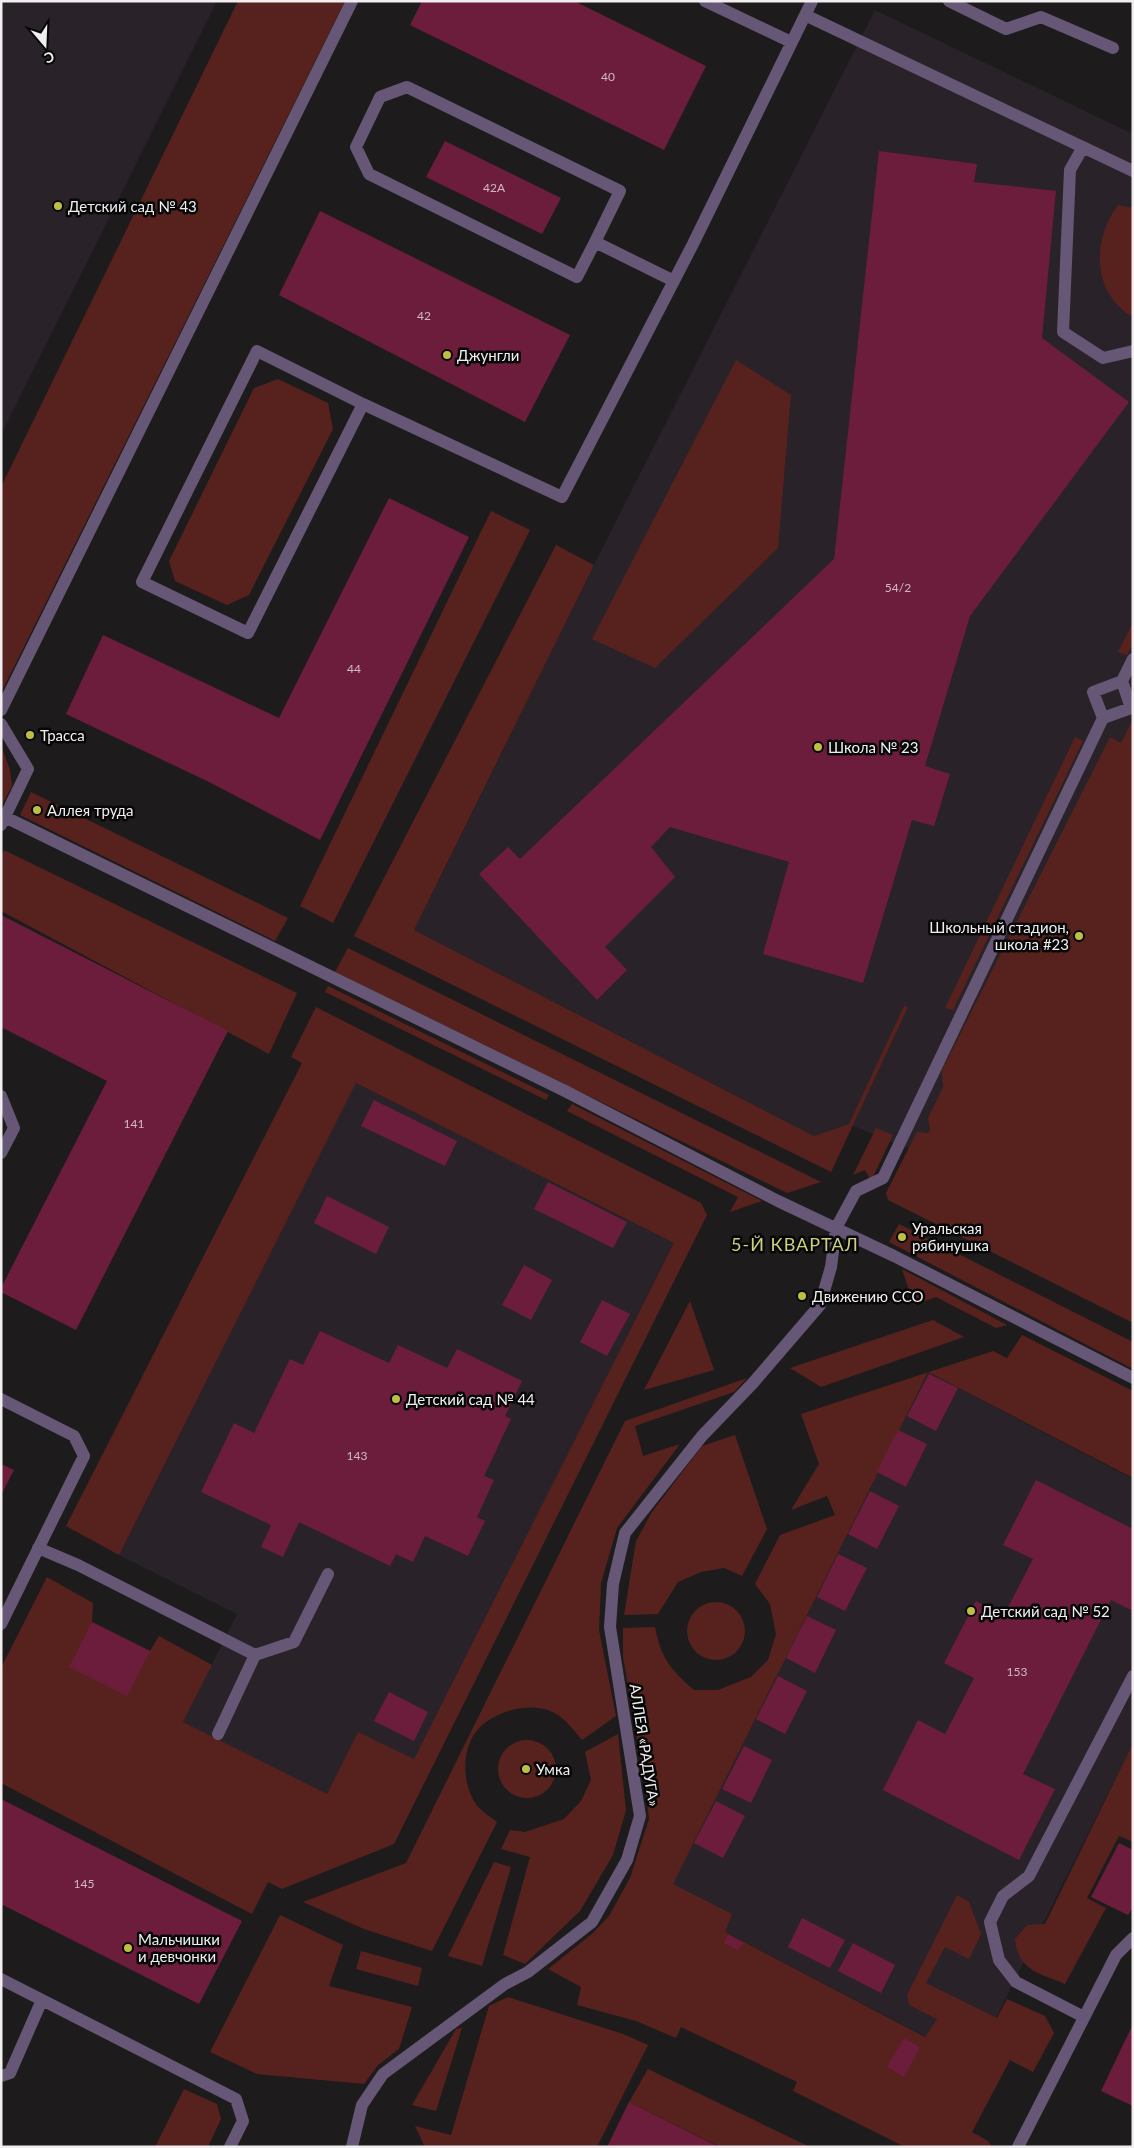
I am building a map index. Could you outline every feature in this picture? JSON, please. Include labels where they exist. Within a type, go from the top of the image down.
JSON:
[{"type":"street","points":[[1,710],[352,1]]},
{"type":"street","points":[[705,1],[791,42]]},
{"type":"street","points":[[363,404],[248,633],[142,582],[257,351],[363,404],[562,497],[674,281],[812,1]]},
{"type":"street","points":[[948,1],[1006,29],[1041,17],[1113,48]]},
{"type":"street","points":[[805,15],[1133,171]]},
{"type":"street","points":[[406,87],[620,192],[595,242],[577,277],[369,174],[356,147],[380,97],[406,87]]},
{"type":"street","points":[[1083,147],[1070,170],[1063,332],[1103,358],[1133,350]]},
{"type":"street","points":[[595,242],[674,281]]},
{"type":"street","points":[[1103,718],[1093,692],[1122,681],[1133,659]]},
{"type":"street","points":[[836,1228],[856,1191],[883,1178],[1103,718],[1131,708],[1122,681]]},
{"type":"street","points":[[1,724],[28,769],[3,821],[567,1092],[778,1201],[836,1228],[1133,1378]]},
{"type":"street","points":[[1,1096],[14,1128],[1,1152]]},
{"type":"street","name":"АЛЛЕЯ «РАДУГА»","points":[[352,2147],[362,2105],[383,2074],[505,1984],[528,1972],[592,1922],[626,1860],[640,1816],[610,1627],[613,1584],[626,1533],[702,1436],[754,1383],[820,1305],[831,1267],[836,1228]]},
{"type":"street","points":[[1,1399],[74,1436],[84,1456],[1,1624]]},
{"type":"street","points":[[38,1548],[78,1565],[255,1655],[294,1642],[328,1574]]},
{"type":"street","points":[[218,1734],[255,1655]]},
{"type":"street","points":[[1084,2017],[1016,1982],[999,1960],[990,1922],[1003,1896],[1029,1876],[1133,1676]]},
{"type":"street","points":[[1018,2147],[1116,1955],[1133,1938]]},
{"type":"street","points":[[1,1979],[236,2099],[243,2121],[230,2147]]},
{"type":"street","points":[[1,2076],[10,2072],[42,2000]]},
{"type":"shaded area","name":"Детский сад № 43","points":[[1,1],[217,1],[1,435]]},
{"type":"shaded area","points":[[238,1],[345,1],[1,693],[1,487]]},
{"type":"shaded area","name":"Школа № 23","points":[[875,10],[1133,134],[1133,1291],[917,1152],[849,1124],[814,1136],[414,930],[594,565]]},
{"type":"shaded area","points":[[1118,205],[1133,208],[1133,316],[1127,314],[1115,302],[1103,280],[1100,267],[1100,254],[1105,228]]},
{"type":"shaded area","points":[[736,360],[791,395],[778,548],[655,668],[592,639]]},
{"type":"shaded area","points":[[278,379],[328,403],[333,429],[249,595],[227,605],[175,581],[169,561],[254,388]]},
{"type":"shaded area","points":[[491,511],[530,530],[333,923],[300,906]]},
{"type":"shaded area","points":[[556,545],[594,565],[414,930],[814,1136],[849,1124],[904,1006],[908,1007],[831,1172],[354,936]]},
{"type":"shaded area","points":[[1133,622],[1133,643],[1127,655],[1118,652]]},
{"type":"shaded area","name":"Школьный стадион, школа #23","points":[[1133,719],[1133,1323],[888,1200],[886,1193],[917,1132],[928,1133],[930,1130],[928,1118],[943,1087],[942,1070],[1110,737],[1121,743]]},
{"type":"shaded area","points":[[1075,737],[1083,741],[953,1010],[945,1008]]},
{"type":"shaded area","points":[[1,745],[10,770],[12,786],[1,807]]},
{"type":"shaded area","name":"Аллея труда","points":[[31,792],[288,918],[275,941],[20,815]]},
{"type":"shaded area","points":[[4,850],[297,993],[269,1054],[1,911],[1,856]]},
{"type":"shaded area","points":[[348,948],[821,1182],[787,1193],[335,972]]},
{"type":"shaded area","points":[[328,986],[549,1095],[546,1100],[325,992]]},
{"type":"shaded area","points":[[316,1007],[701,1203],[707,1215],[394,1844],[282,1889],[268,1882],[252,1914],[1,1783],[1,1668],[47,1577],[93,1603],[92,1622],[150,1651],[159,1636],[212,1665],[183,1722],[327,1794],[358,1732],[414,1759],[674,1243],[356,1083],[119,1555],[66,1526],[302,1063],[291,1057]]},
{"type":"shaded area","name":"Детский сад № 44","points":[[356,1083],[674,1243],[414,1760],[358,1732],[327,1795],[183,1722],[237,1614],[119,1555]]},
{"type":"shaded area","points":[[572,1104],[762,1201],[730,1212],[738,1197],[567,1111]]},
{"type":"shaded area","points":[[876,1128],[893,1135],[871,1181],[865,1170],[853,1175]]},
{"type":"shaded area","points":[[899,1224],[1133,1342],[1133,1369],[889,1242]]},
{"type":"shaded area","points":[[902,1269],[1007,1325],[996,1328],[936,1297],[914,1305]]},
{"type":"shaded area","points":[[690,1301],[714,1370],[644,1390]]},
{"type":"shaded area","points":[[933,1320],[964,1337],[821,1387],[790,1368]]},
{"type":"shaded area","points":[[1022,1335],[1133,1391],[1133,1478],[928,1372],[993,1351],[1007,1358]]},
{"type":"shaded area","name":"Детский сад № 52","points":[[928,1372],[1133,1479],[1133,1743],[984,2042],[937,2019],[926,2037],[725,1932],[672,1884]]},
{"type":"shaded area","points":[[928,1372],[673,1884],[732,1914],[725,1932],[925,2037],[937,2019],[909,2005],[907,1995],[957,1895],[969,1902],[981,1934],[969,1959],[945,1947],[926,1983],[997,2018],[1007,1999],[1045,2016],[1054,2033],[1033,2072],[1010,2060],[972,2132],[988,2141],[992,2147],[905,2147],[793,2091],[797,2082],[681,2027],[676,2038],[636,2021],[577,2005],[581,1987],[548,1969],[593,1933],[609,1916],[630,1878],[649,1819],[645,1782],[623,1657],[623,1628],[655,1627],[660,1647],[668,1662],[694,1690],[718,1690],[751,1677],[768,1660],[776,1634],[770,1604],[755,1584],[780,1535],[835,1515],[827,1496],[791,1510],[819,1464],[801,1414]]},
{"type":"shaded area","points":[[747,1378],[734,1392],[635,1426],[643,1456],[680,1444],[617,1528],[601,1583],[599,1630],[616,1716],[582,1740],[558,1715],[549,1710],[529,1707],[497,1715],[480,1727],[473,1735],[466,1756],[465,1767],[469,1789],[479,1808],[497,1822],[432,1951],[364,1929],[303,1902],[406,1863],[625,1421]]},
{"type":"shaded area","points":[[735,1435],[767,1529],[742,1576],[724,1568],[701,1572],[678,1582],[658,1614],[624,1615],[636,1541],[652,1512],[702,1446]]},
{"type":"shaded area","points":[[716,1602],[727,1604],[740,1615],[745,1631],[743,1642],[732,1655],[716,1660],[705,1658],[692,1647],[687,1631],[689,1620],[700,1607]]},
{"type":"shaded area","points":[[618,1734],[626,1810],[613,1855],[580,1911],[525,1964],[503,1955],[530,1857],[501,1849],[510,1830],[525,1832],[564,1819],[581,1801],[591,1780],[585,1752]]},
{"type":"shaded area","points":[[527,1740],[538,1742],[551,1753],[556,1769],[554,1780],[543,1793],[527,1798],[516,1796],[503,1785],[498,1769],[500,1758],[511,1745]]},
{"type":"shaded area","points":[[1133,1743],[1133,1842],[1119,1836],[1087,1898],[1106,1908],[1065,1984],[1031,1969],[1025,1964],[1020,1958],[1015,1939],[1027,1925],[1045,1924]]},
{"type":"shaded area","points":[[494,1862],[511,1867],[482,1966],[448,1956]]},
{"type":"shaded area","points":[[280,1915],[343,1945],[329,1986],[412,2007],[399,2049],[378,2065],[364,2084],[257,2074],[210,2052]]},
{"type":"shaded area","points":[[361,1951],[422,1968],[418,1986],[356,1969]]},
{"type":"shaded area","points":[[508,1997],[623,2034],[648,2045],[597,2147],[425,2147],[415,2126],[451,2135],[489,2006]]},
{"type":"shaded area","points":[[462,2028],[436,2111],[412,2105],[456,2029]]},
{"type":"shaded area","points":[[648,2069],[810,2147],[720,2147],[629,2102]]},
{"type":"shaded area","points":[[184,2089],[217,2104],[221,2119],[208,2147],[155,2147]]},
{"type":"building","points":[[422,1],[574,1],[706,66],[664,150],[410,25]]},
{"type":"building","points":[[445,141],[561,198],[542,234],[426,177]]},
{"type":"building","points":[[879,151],[977,164],[974,182],[1056,191],[1042,338],[1129,402],[970,616],[925,766],[950,774],[934,826],[912,820],[863,983],[763,954],[789,862],[670,827],[651,847],[675,877],[605,947],[627,970],[597,1000],[479,874],[508,847],[520,859],[834,559]]},
{"type":"building","points":[[320,211],[570,335],[525,422],[279,295]]},
{"type":"building","points":[[389,498],[469,537],[320,840],[209,782],[66,714],[103,635],[279,718]]},
{"type":"building","points":[[1,915],[228,1031],[76,1330],[1,1292],[1,1288],[107,1081],[1,1027]]},
{"type":"building","points":[[374,1100],[457,1141],[445,1166],[361,1126]]},
{"type":"building","points":[[548,1182],[627,1222],[613,1248],[534,1209]]},
{"type":"building","points":[[327,1196],[389,1227],[376,1254],[314,1223]]},
{"type":"building","points":[[524,1265],[552,1280],[531,1320],[502,1305]]},
{"type":"building","points":[[602,1300],[630,1314],[607,1356],[580,1342]]},
{"type":"building","points":[[320,1331],[389,1363],[398,1345],[447,1368],[457,1349],[522,1381],[505,1416],[511,1419],[484,1476],[494,1480],[477,1517],[485,1521],[468,1556],[425,1536],[413,1562],[396,1554],[390,1566],[299,1522],[283,1557],[261,1547],[271,1525],[201,1492],[234,1423],[254,1433],[290,1359],[303,1365]]},
{"type":"building","points":[[929,1374],[958,1388],[936,1431],[907,1416]]},
{"type":"building","points":[[898,1430],[927,1444],[906,1487],[877,1472]]},
{"type":"building","points":[[1,1464],[14,1470],[1,1495]]},
{"type":"building","points":[[1036,1480],[1133,1529],[1133,1611],[1111,1600],[1023,1774],[1055,1789],[1019,1860],[883,1790],[918,1720],[945,1734],[974,1678],[944,1663],[976,1601],[1004,1615],[1033,1559],[1003,1545]]},
{"type":"building","points":[[870,1491],[899,1506],[877,1549],[848,1534]]},
{"type":"building","points":[[838,1554],[867,1568],[845,1611],[817,1597]]},
{"type":"building","points":[[807,1616],[836,1630],[815,1673],[786,1658]]},
{"type":"building","points":[[92,1622],[150,1651],[127,1696],[69,1667]]},
{"type":"building","points":[[778,1676],[807,1691],[785,1734],[756,1719]]},
{"type":"building","points":[[389,1692],[428,1712],[414,1741],[374,1721]]},
{"type":"building","points":[[744,1746],[772,1760],[751,1803],[722,1789]]},
{"type":"building","points":[[1,1799],[242,1921],[199,2004],[1,1904]]},
{"type":"building","points":[[716,1801],[745,1816],[723,1858],[694,1843]]},
{"type":"building","points":[[1119,1843],[1133,1850],[1133,1907],[1128,1915],[1091,1897]]},
{"type":"building","points":[[802,1918],[845,1940],[830,1968],[788,1947]]},
{"type":"building","points":[[728,1935],[743,1942],[738,1950],[724,1943]]},
{"type":"building","points":[[853,1943],[895,1965],[881,1993],[838,1971]]},
{"type":"building","points":[[1133,2024],[1133,2106],[1101,2091]]},
{"type":"building","points":[[904,2038],[920,2047],[904,2077],[887,2067]]},
{"type":"building","points":[[629,2102],[719,2147],[607,2147]]},
{"type":"place","name":"Детский сад № 43","points":[[58,206]]},
{"type":"place","name":"Джунгли","points":[[447,355]]},
{"type":"place","name":"Трасса","points":[[30,735]]},
{"type":"place","name":"Школа № 23","points":[[818,747]]},
{"type":"place","name":"Аллея труда","points":[[37,810]]},
{"type":"place","name":"Школьный стадион, школа #23","points":[[1079,936]]},
{"type":"place","name":"Уральская рябинушка","points":[[902,1237]]},
{"type":"place","name":"Движению ССО","points":[[802,1296]]},
{"type":"place","name":"Детский сад № 44","points":[[396,1399]]},
{"type":"place","name":"Детский сад № 52","points":[[971,1611]]},
{"type":"place","name":"Умка","points":[[526,1769]]},
{"type":"place","name":"Мальчишки и девчонки","points":[[128,1948]]},
{"type":"district","name":"5-Й КВАРТАЛ","points":[[795,1244]]}]
